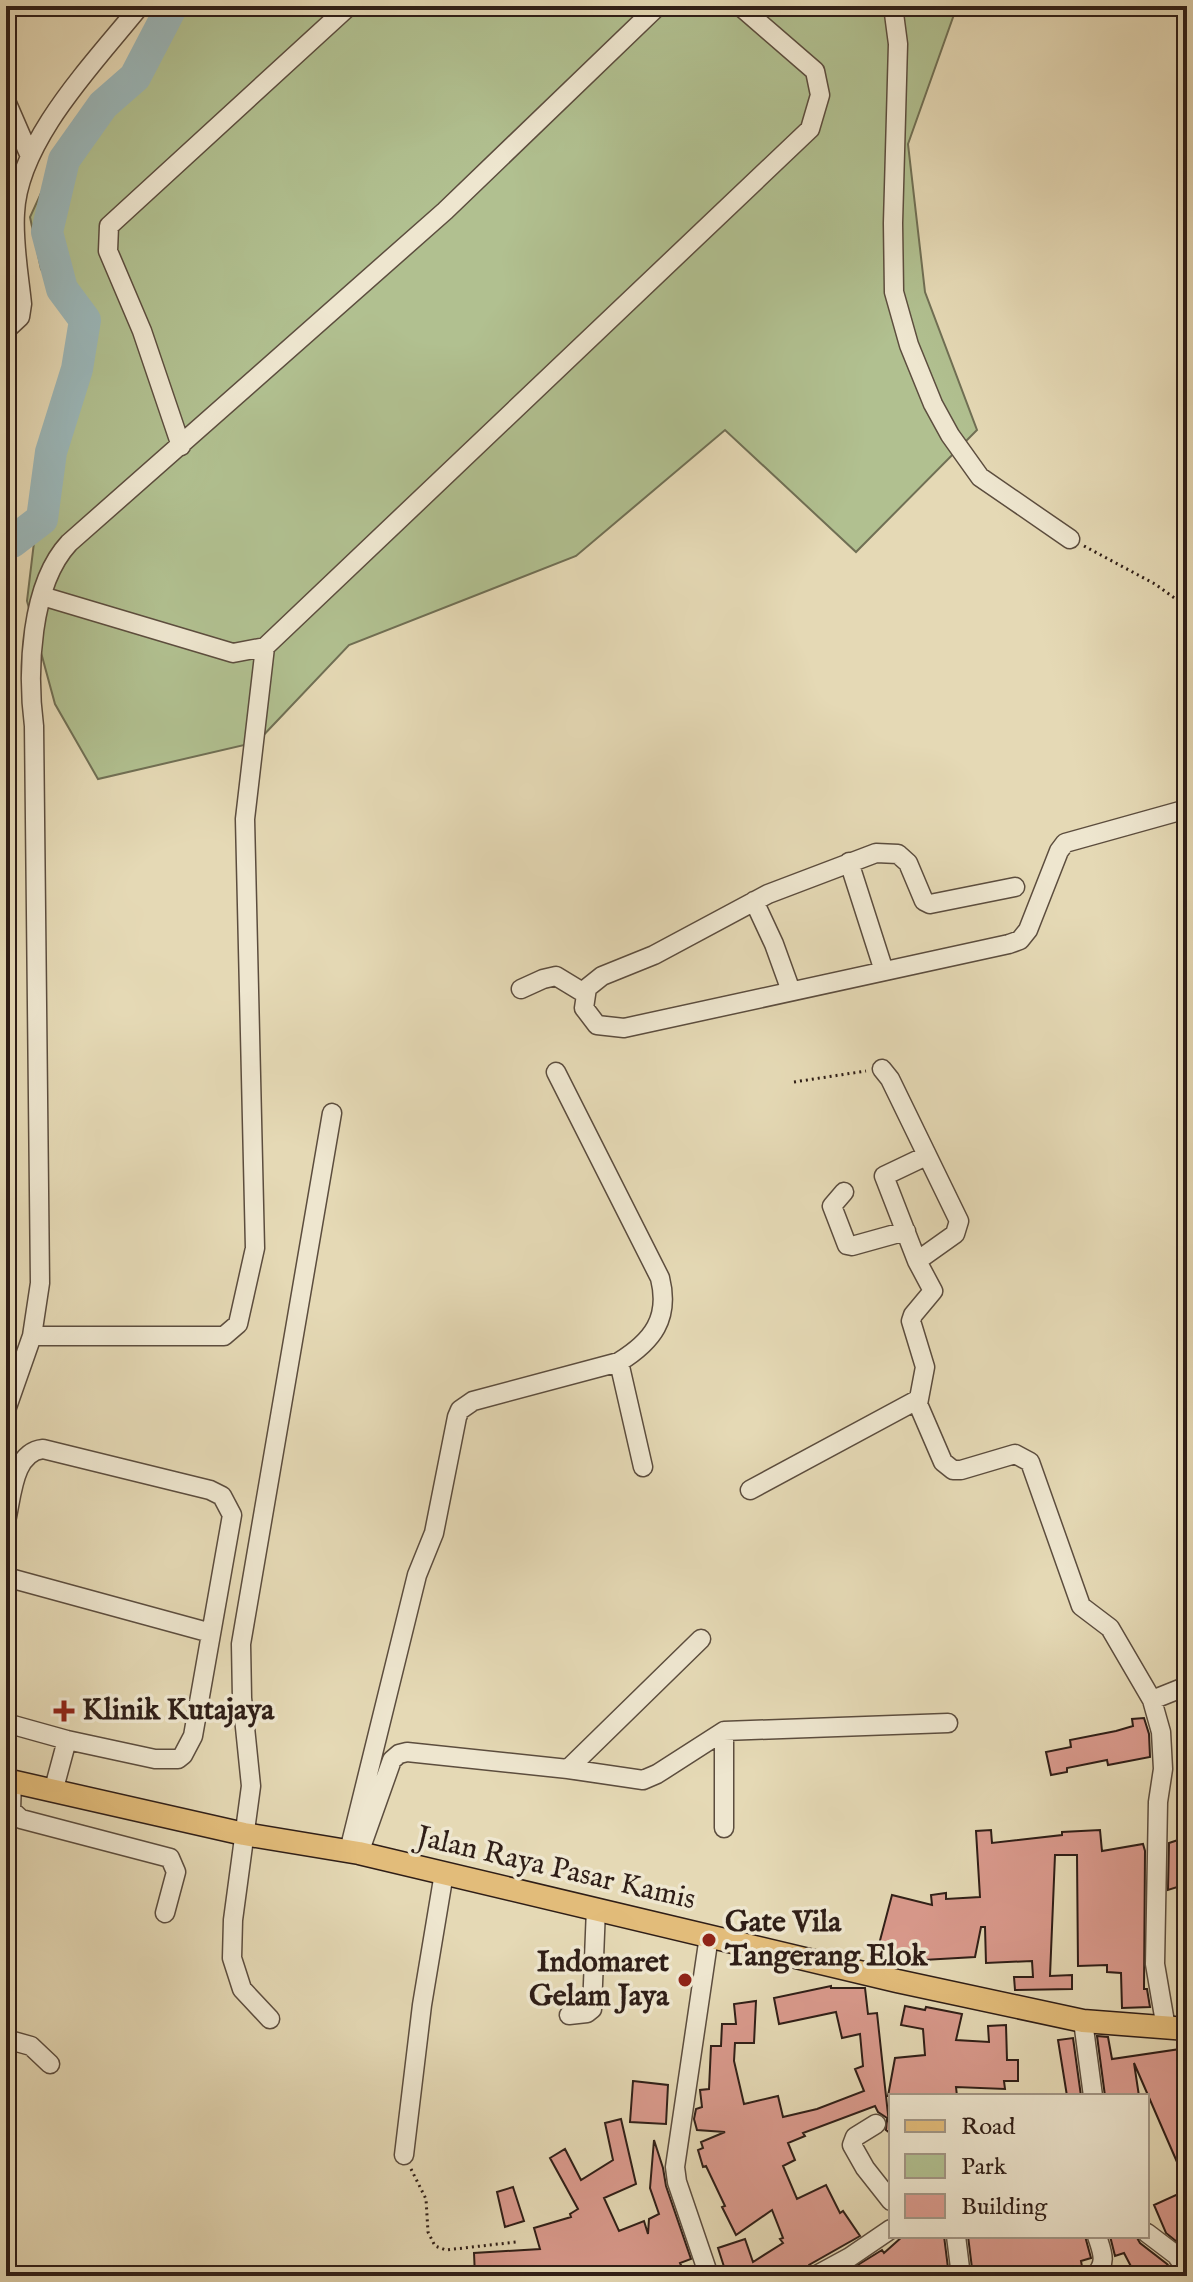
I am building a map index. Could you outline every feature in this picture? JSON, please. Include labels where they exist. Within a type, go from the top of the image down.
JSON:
[{"type":"main road","name":"Jalan Raya Pasar Kamis","points":[[9,1780],[244,1834],[354,1852],[897,1981],[1083,2021],[1176,2028]]},
{"type":"street","points":[[6,330],[20,317],[22,304],[15,211],[29,154],[59,107],[140,6]]},
{"type":"street","points":[[181,446],[142,331],[108,251],[109,226],[349,6]]},
{"type":"street","points":[[6,1410],[32,1336],[40,1283],[34,726],[30,660],[42,596],[55,558],[445,211],[658,6]]},
{"type":"street","points":[[42,596],[233,653],[265,647],[810,129],[820,95],[815,71],[740,6]]},
{"type":"street","points":[[893,6],[898,44],[894,292],[909,345],[944,425],[980,477],[1070,539]]},
{"type":"street","points":[[6,101],[29,154]]},
{"type":"street","points":[[32,1336],[224,1336],[238,1324],[255,1248],[245,819],[265,647]]},
{"type":"street","points":[[1015,887],[930,904],[924,901],[908,863],[898,854],[876,853],[754,901],[654,955],[602,976],[590,984],[584,993],[584,1008],[590,1020],[605,1028],[624,1028],[1017,941],[1028,930],[1065,843],[1187,809]]},
{"type":"street","points":[[849,862],[884,971]]},
{"type":"street","points":[[754,901],[791,991]]},
{"type":"street","points":[[521,989],[556,976],[584,993]]},
{"type":"street","points":[[882,1069],[890,1079],[954,1208],[959,1226],[952,1237],[917,1261]]},
{"type":"street","points":[[354,1852],[417,1575],[434,1533],[460,1410],[473,1401],[619,1362],[638,1348],[654,1330],[663,1313],[665,1298],[660,1278],[556,1072]]},
{"type":"street","points":[[270,2019],[242,1989],[232,1958],[233,1920],[251,1786],[242,1698],[241,1644],[332,1113]]},
{"type":"street","points":[[926,1156],[884,1176],[917,1261],[933,1291],[911,1321],[925,1367],[917,1400],[938,1454],[953,1470],[1015,1454],[1030,1462],[1081,1606],[1110,1628],[1152,1700],[1163,1748],[1158,1802],[1155,1964],[1176,2028]]},
{"type":"street","points":[[844,1192],[832,1206],[847,1245],[906,1231]]},
{"type":"street","points":[[619,1362],[643,1467]]},
{"type":"street","points":[[750,1490],[917,1400]]},
{"type":"street","points":[[6,1521],[19,1468],[26,1455],[37,1449],[210,1490],[222,1496],[232,1515],[193,1736],[183,1755],[178,1759],[155,1759],[6,1723]]},
{"type":"street","points":[[6,1577],[211,1633]]},
{"type":"street","points":[[568,1769],[701,1639]]},
{"type":"street","points":[[1152,1700],[1187,1686]]},
{"type":"street","points":[[354,1852],[392,1760],[407,1752],[643,1780],[724,1731],[948,1723]]},
{"type":"street","points":[[724,1731],[724,1828]]},
{"type":"street","points":[[53,1792],[67,1740]]},
{"type":"street","points":[[9,1780],[9,1804],[13,1813],[21,1819],[170,1858],[176,1872],[165,1913]]},
{"type":"street","points":[[404,2155],[422,2005],[444,1873]]},
{"type":"street","points":[[569,2015],[587,2013],[592,2009],[596,1908]]},
{"type":"street","points":[[709,1936],[675,2167],[709,2276]]},
{"type":"street","points":[[1083,2021],[1093,2094]]},
{"type":"street","points":[[6,2039],[31,2046],[50,2064]]},
{"type":"street","points":[[876,2124],[855,2137],[852,2145],[889,2198]]},
{"type":"street","points":[[815,2276],[889,2230]]},
{"type":"street","points":[[1149,2235],[1176,2255],[1187,2270]]},
{"type":"street","points":[[956,2238],[961,2276]]},
{"type":"street","points":[[1094,2276],[1103,2259],[1098,2238]]},
{"type":"path","points":[[1070,539],[1155,584],[1187,607]]},
{"type":"path","points":[[794,1082],[882,1069]]},
{"type":"path","points":[[404,2155],[426,2199],[428,2232],[435,2246],[446,2250],[516,2242]]},
{"type":"green space","points":[[169,6],[957,6],[908,144],[925,292],[977,430],[856,552],[725,430],[576,556],[349,645],[257,742],[98,779],[55,704],[27,601],[43,467],[73,317],[41,269],[30,217],[75,119],[158,41]]},
{"type":"building","points":[[1144,1718],[1149,1734],[1150,1757],[1108,1765],[1107,1760],[1067,1768],[1067,1772],[1051,1775],[1046,1752],[1071,1747],[1070,1740],[1133,1726],[1132,1719]]},
{"type":"building","points":[[991,1830],[992,1843],[1062,1835],[1062,1832],[1100,1830],[1102,1851],[1143,1844],[1144,1989],[1147,1989],[1150,2007],[1122,2008],[1121,1973],[1107,1972],[1107,1965],[1078,1966],[1077,1855],[1055,1855],[1050,1976],[1072,1975],[1072,1989],[1015,1990],[1014,1977],[1033,1977],[1032,1961],[986,1963],[985,1927],[981,1927],[975,1957],[923,1960],[878,1948],[892,1895],[932,1905],[931,1895],[946,1893],[946,1899],[980,1897],[976,1831]]},
{"type":"building","points":[[1187,1837],[1187,1884],[1168,1890],[1169,1843]]},
{"type":"building","points":[[831,1986],[865,1988],[868,2014],[877,2013],[889,2132],[886,2130],[887,2118],[875,2106],[803,2133],[805,2136],[788,2143],[795,2160],[783,2166],[797,2199],[826,2185],[840,2213],[843,2211],[860,2236],[809,2265],[803,2276],[727,2276],[718,2248],[745,2239],[753,2262],[783,2243],[772,2210],[736,2235],[698,2150],[703,2148],[701,2142],[725,2132],[697,2130],[694,2119],[696,2109],[702,2107],[700,2090],[709,2089],[711,2046],[721,2046],[722,2024],[736,2024],[734,2004],[756,2001],[754,2043],[735,2043],[734,2061],[744,2104],[778,2096],[783,2117],[817,2109],[864,2091],[855,2069],[863,2066],[860,2034],[842,2038],[836,2012],[779,2024],[774,1998]]},
{"type":"building","points":[[905,2006],[962,2014],[956,2040],[989,2042],[988,2026],[1006,2025],[1007,2060],[1018,2060],[1018,2081],[1004,2081],[1005,2089],[956,2087],[957,2094],[888,2096],[895,2058],[925,2055],[923,2029],[901,2025]]},
{"type":"building","points":[[1097,2036],[1108,2037],[1112,2059],[1187,2048],[1187,2185],[1134,2063],[1139,2094],[1105,2094]]},
{"type":"building","points":[[1073,2038],[1081,2094],[1067,2094],[1058,2040]]},
{"type":"building","points":[[633,2081],[668,2085],[666,2124],[630,2122]]},
{"type":"building","points":[[621,2119],[636,2184],[604,2198],[619,2231],[644,2221],[648,2234],[649,2219],[659,2214],[650,2188],[654,2140],[691,2259],[680,2263],[686,2276],[521,2276],[518,2266],[492,2267],[492,2276],[475,2276],[474,2253],[540,2249],[534,2228],[571,2217],[570,2214],[578,2209],[550,2158],[565,2149],[581,2180],[613,2160],[605,2123]]},
{"type":"building","points":[[513,2187],[524,2221],[505,2227],[497,2192]]},
{"type":"building","points":[[1187,2190],[1187,2250],[1166,2233],[1154,2205]]},
{"type":"building","points":[[901,2238],[944,2238],[949,2276],[840,2276],[882,2250],[884,2253]]},
{"type":"building","points":[[968,2238],[1086,2238],[1091,2258],[1081,2261],[1083,2272],[1072,2276],[973,2276]]},
{"type":"building","points":[[1110,2238],[1137,2238],[1177,2276],[1136,2276],[1124,2253],[1115,2256]]},
{"type":"waterway","points":[[6,543],[12,542],[42,519],[51,452],[77,369],[85,320],[62,289],[47,232],[64,160],[103,105],[135,77],[172,6]]},
{"type":"place","name":"Klinik Kutajaya","points":[[64,1711]]},
{"type":"place","name":"Gate Vila Tangerang Elok","points":[[709,1940]]},
{"type":"place","name":"Indomaret Gelam Jaya","points":[[685,1980]]}]
